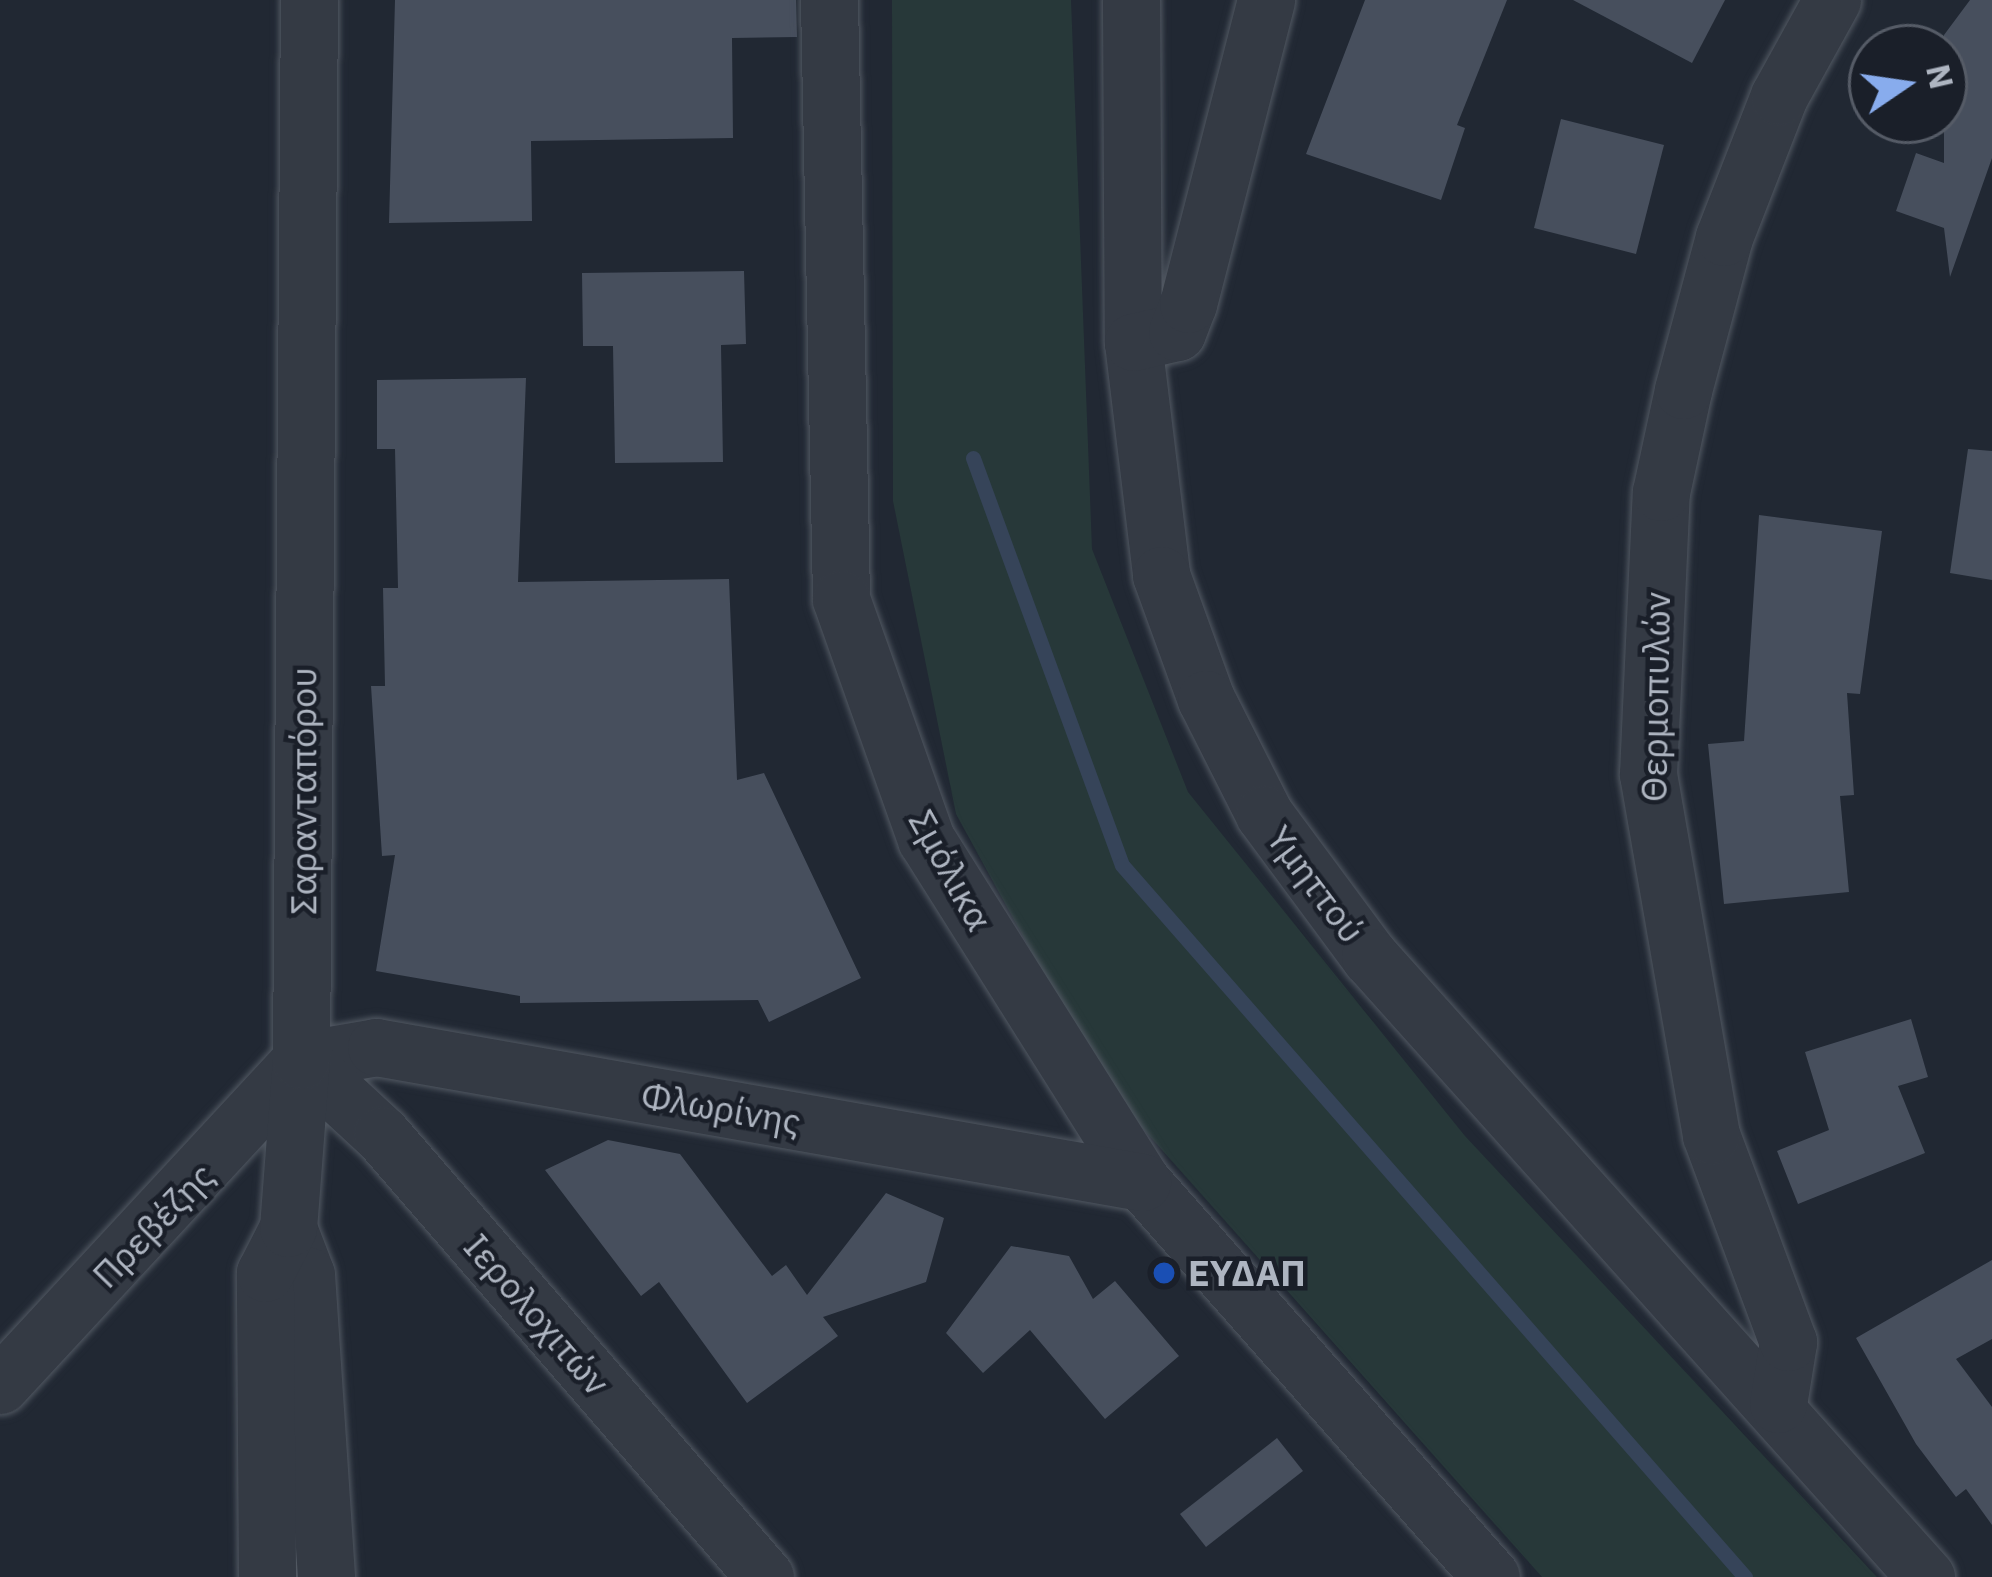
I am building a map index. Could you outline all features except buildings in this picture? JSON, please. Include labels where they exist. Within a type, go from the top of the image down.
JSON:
[{"type":"street","name":"Σαρανταπόρου","points":[[267,1577],[265,1273],[288,1228],[301,1060],[309,0]]},
{"type":"street","name":"Σμόλικα","points":[[829,0],[841,599],[926,839],[1142,1182],[1491,1577]]},
{"type":"street","name":"Υμηττού","points":[[1131,0],[1133,342],[1161,575],[1206,699],[1264,814],[1370,957],[1778,1404],[1926,1577]]},
{"type":"street","points":[[1133,342],[1177,332],[1188,304],[1266,0]]},
{"type":"street","name":"Θερμοπυλών","points":[[1778,1404],[1788,1342],[1711,1135],[1648,774],[1661,492],[1683,390],[1724,237],[1779,96],[1832,0]]},
{"type":"street","name":"Φλωρίνης","points":[[301,1060],[376,1047],[1142,1182]]},
{"type":"street","name":"Πρεβέζης","points":[[0,1385],[301,1060]]},
{"type":"street","name":"Ιερολοχιτών","points":[[301,1060],[382,1135],[765,1577]]},
{"type":"street","points":[[288,1228],[306,1275],[326,1577]]},
{"type":"shaded area","points":[[892,0],[1071,0],[1092,549],[1188,792],[1465,1136],[1877,1577],[1542,1577],[1105,1086],[956,814],[893,501]]},
{"type":"waterway","points":[[973,458],[1122,865],[1745,1577]]},
{"type":"place","name":"ΕΥΔΑΠ","points":[[1164,1273]]}]
